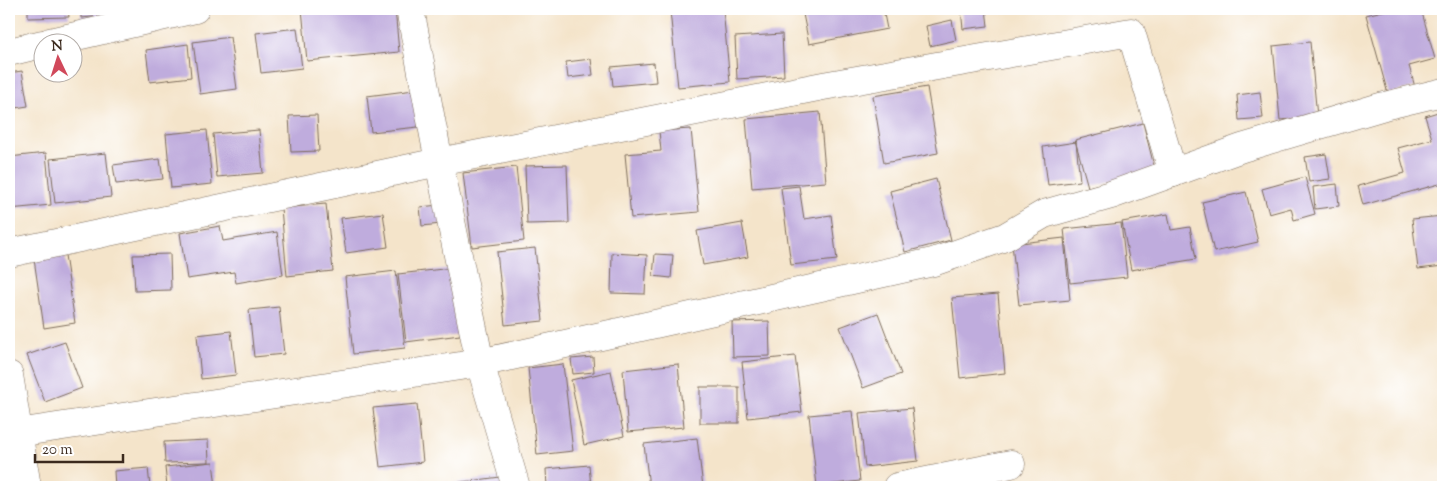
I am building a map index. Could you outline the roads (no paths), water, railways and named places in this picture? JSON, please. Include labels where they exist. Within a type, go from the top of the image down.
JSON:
[{"type":"street","points":[[82,35],[196,9]]},
{"type":"street","points":[[410,9],[480,362],[516,487]]},
{"type":"street","points":[[9,253],[439,162],[823,86],[1131,32],[1173,173]]},
{"type":"street","points":[[9,52],[32,46]]},
{"type":"street","points":[[17,433],[480,362],[933,262],[1005,237],[1044,214],[1111,195],[1251,145],[1384,106],[1443,92]]},
{"type":"street","points":[[9,375],[27,487]]},
{"type":"street","points":[[897,487],[1011,464]]}]
